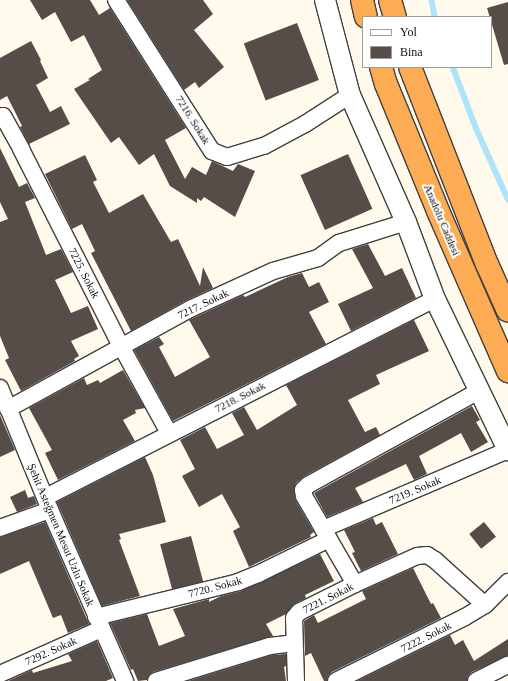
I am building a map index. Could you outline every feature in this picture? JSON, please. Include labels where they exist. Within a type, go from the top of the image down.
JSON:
[{"type":"highway","points":[[362,0],[366,16]]},
{"type":"highway","points":[[390,0],[395,16]]},
{"type":"highway","name":"Anadolu Caddesi","points":[[381,68],[386,84],[438,211],[508,371]]},
{"type":"highway","points":[[410,68],[487,264],[508,311]]},
{"type":"street","name":"7216. Sokak","points":[[116,0],[212,151],[227,156],[264,146],[305,124],[350,95]]},
{"type":"street","points":[[325,0],[350,95],[406,222],[435,299],[508,450]]},
{"type":"street","name":"7225. Sokak","points":[[0,117],[3,116],[21,149],[121,346],[169,433]]},
{"type":"street","name":"7217. Sokak","points":[[8,409],[190,309],[272,271],[318,258],[339,243],[406,222]]},
{"type":"street","name":"7218. Sokak","points":[[0,528],[48,503],[169,433],[435,299]]},
{"type":"street","name":"Şehit Asteğmen Mesut Uzlu Sokak","points":[[0,388],[99,623],[126,681]]},
{"type":"street","points":[[355,584],[304,496],[304,490],[308,485],[479,392]]},
{"type":"street","name":"7219. Sokak","points":[[326,534],[508,450]]},
{"type":"street","name":"7720. Sokak","points":[[99,623],[238,582],[258,574],[326,534]]},
{"type":"street","name":"7221. Sokak","points":[[296,681],[294,618],[299,612],[355,584],[417,556],[427,555],[435,560],[485,605]]},
{"type":"street","name":"7222. Sokak","points":[[336,681],[465,617],[485,605],[508,582]]},
{"type":"street","name":"7292. Sokak","points":[[0,674],[99,623]]},
{"type":"street","points":[[156,681],[270,646],[294,643]]},
{"type":"street","points":[[476,681],[508,665]]},
{"type":"building","points":[[30,0],[90,0],[99,15],[110,8],[186,128],[165,140],[185,179],[192,167],[206,175],[212,161],[233,171],[238,164],[255,171],[235,217],[204,197],[201,201],[197,198],[197,203],[170,186],[154,154],[139,165],[119,137],[111,143],[74,89],[90,80],[88,79],[102,70],[84,35],[71,42],[55,12],[42,20]]},
{"type":"building","points":[[127,0],[203,0],[213,14],[194,30],[224,67],[199,88],[195,82],[184,90]]},
{"type":"building","points":[[508,2],[508,64],[504,65],[492,25],[492,16],[489,16],[487,8]]},
{"type":"building","points":[[297,23],[319,80],[266,100],[244,43]]},
{"type":"building","points":[[31,41],[48,78],[36,85],[50,112],[61,106],[70,124],[29,144],[7,96],[0,100],[0,58]]},
{"type":"building","points":[[0,148],[19,187],[27,183],[35,198],[25,202],[46,255],[61,249],[73,272],[55,280],[71,313],[88,306],[98,329],[71,341],[79,356],[74,359],[75,361],[21,391],[5,360],[9,358],[0,336],[0,222],[8,219],[0,202]]},
{"type":"building","points":[[348,154],[372,209],[325,230],[300,175]]},
{"type":"building","points":[[85,155],[97,180],[93,182],[109,213],[143,194],[171,242],[178,239],[200,286],[203,267],[213,288],[185,301],[131,331],[91,253],[95,251],[82,224],[72,229],[45,174]]},
{"type":"building","points":[[368,244],[385,276],[402,268],[416,298],[351,331],[338,304],[373,288],[352,249]]},
{"type":"building","points":[[302,273],[309,287],[319,282],[329,302],[309,312],[326,344],[173,421],[134,350],[159,337],[164,344],[159,347],[175,377],[210,357],[189,320],[243,295],[245,297],[288,277]]},
{"type":"building","points":[[414,320],[429,351],[376,375],[380,384],[348,400],[365,432],[376,427],[380,435],[303,477],[296,483],[294,491],[296,501],[314,532],[310,535],[311,537],[249,567],[233,531],[240,527],[222,494],[199,507],[182,476],[195,469],[180,440],[205,427],[217,449],[244,435],[232,413],[244,407],[257,430],[297,405],[286,385]]},
{"type":"building","points":[[123,370],[145,408],[135,410],[136,413],[123,420],[135,441],[58,480],[45,453],[52,450],[29,408],[84,378],[87,385],[98,380],[100,383]]},
{"type":"building","points":[[472,406],[480,420],[476,422],[488,442],[471,452],[461,433],[419,456],[427,474],[414,480],[406,464],[355,488],[363,502],[327,517],[314,493]]},
{"type":"building","points":[[0,415],[15,450],[0,457]]},
{"type":"building","points":[[145,457],[153,475],[166,522],[119,534],[121,539],[119,540],[140,596],[102,606],[57,502]]},
{"type":"building","points":[[25,490],[28,498],[34,496],[37,504],[17,512],[10,497]]},
{"type":"building","points":[[373,518],[376,525],[382,522],[398,554],[361,571],[352,553],[355,552],[344,530]]},
{"type":"building","points":[[45,522],[89,624],[68,633],[61,615],[53,618],[29,561],[0,574],[0,537]]},
{"type":"building","points":[[484,522],[496,537],[481,549],[469,534]]},
{"type":"building","points":[[191,536],[203,581],[172,590],[160,544]]},
{"type":"building","points":[[320,554],[334,581],[305,595],[306,598],[294,604],[286,614],[266,624],[273,636],[153,672],[149,675],[147,680],[138,681],[133,669],[131,670],[110,623],[147,614],[159,646],[185,636],[173,609],[209,599],[209,602],[221,596],[241,591]]},
{"type":"building","points":[[413,568],[431,604],[433,603],[441,618],[332,672],[328,676],[327,681],[324,681],[311,653],[305,656],[304,621],[314,615],[318,623],[366,599],[362,591]]},
{"type":"building","points":[[450,635],[455,645],[463,640],[474,661],[508,639],[508,656],[472,672],[468,676],[467,681],[357,681]]},
{"type":"building","points":[[97,641],[113,678],[106,681],[8,681],[32,670],[33,673],[72,661],[68,654]]},
{"type":"building","points":[[286,654],[286,666],[284,667],[286,681],[188,681],[272,655]]},
{"type":"waterway","points":[[432,0],[435,16]]},
{"type":"waterway","points":[[453,68],[477,130],[508,199]]}]
